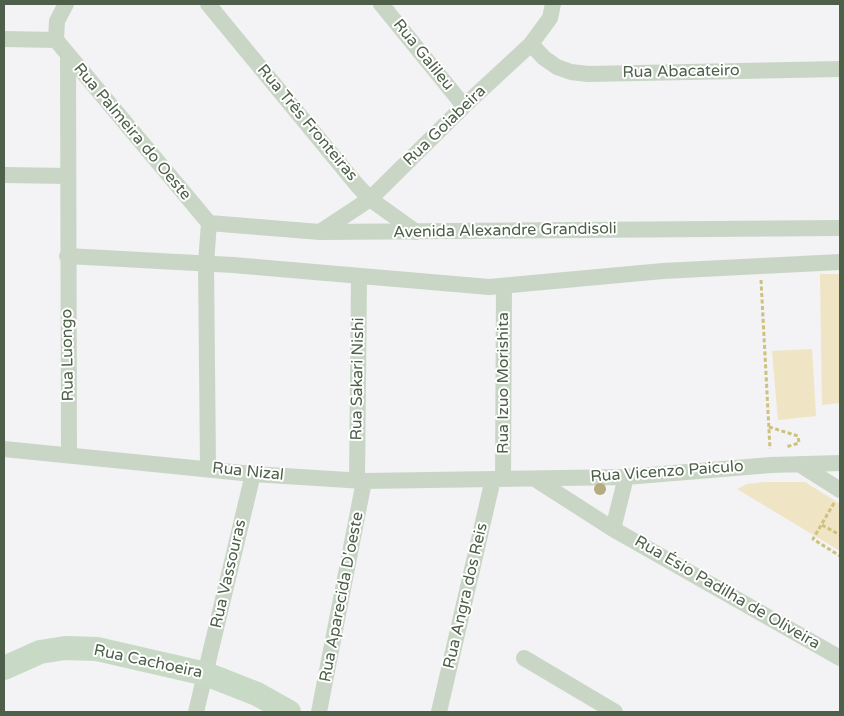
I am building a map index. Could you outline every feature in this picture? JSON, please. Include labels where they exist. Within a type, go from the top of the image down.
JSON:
[{"type":"main road","name":"Rua Cachoeira","points":[[4,668],[40,652],[65,648],[97,649],[206,674],[257,694],[289,712]]},
{"type":"street","points":[[4,39],[56,40],[57,21],[66,4]]},
{"type":"street","name":"Rua Três Fronteiras","points":[[208,4],[370,199],[416,232]]},
{"type":"street","name":"Rua Galileu","points":[[381,4],[464,106]]},
{"type":"street","name":"Rua Goiabeira","points":[[320,232],[370,199],[464,106],[532,44],[550,18],[553,4]]},
{"type":"street","name":"Rua Palmeira do Oeste","points":[[56,40],[209,223]]},
{"type":"street","name":"Rua Abacateiro","points":[[532,44],[544,58],[557,67],[571,72],[588,74],[840,69]]},
{"type":"street","name":"Rua Luongo","points":[[68,55],[67,256],[69,454]]},
{"type":"street","points":[[4,175],[67,176]]},
{"type":"street","points":[[208,468],[206,263],[209,223]]},
{"type":"street","name":"Avenida Alexandre Grandisoli","points":[[209,223],[320,232],[840,228]]},
{"type":"street","points":[[67,256],[206,263],[359,277],[504,286],[663,271],[840,262]]},
{"type":"street","name":"Rua Sakari Nishi","points":[[359,277],[360,481]]},
{"type":"street","name":"Rua Izuo Morishita","points":[[498,479],[504,286]]},
{"type":"street","name":"Rua Nizal","points":[[4,449],[69,454],[253,474],[360,481],[498,479]]},
{"type":"street","name":"Rua Vicenzo Paiculo","points":[[498,479],[626,477],[771,457],[799,464],[840,463]]},
{"type":"street","points":[[799,464],[838,495]]},
{"type":"street","name":"Rua Vassouras","points":[[196,712],[253,474]]},
{"type":"street","points":[[613,528],[626,477]]},
{"type":"street","name":"Rua Angra dos Reis","points":[[440,712],[498,479]]},
{"type":"street","name":"Rua Ésio Padilha de Oliveira","points":[[535,479],[613,528],[840,658]]},
{"type":"street","name":"Rua Aparecida D'oeste","points":[[319,712],[360,481]]},
{"type":"street","points":[[524,658],[615,712]]},
{"type":"path","points":[[760,265],[769,427],[771,457],[794,446],[800,440],[798,436],[791,432],[769,427]]},
{"type":"path","points":[[838,495],[813,539],[840,556]]},
{"type":"path","points":[[822,525],[840,535]]},
{"type":"shaded area","points":[[820,274],[840,274],[840,403],[822,405]]},
{"type":"shaded area","points":[[812,349],[816,416],[778,420],[772,351]]},
{"type":"shaded area","points":[[805,482],[840,504],[840,551],[737,489],[747,484]]}]
